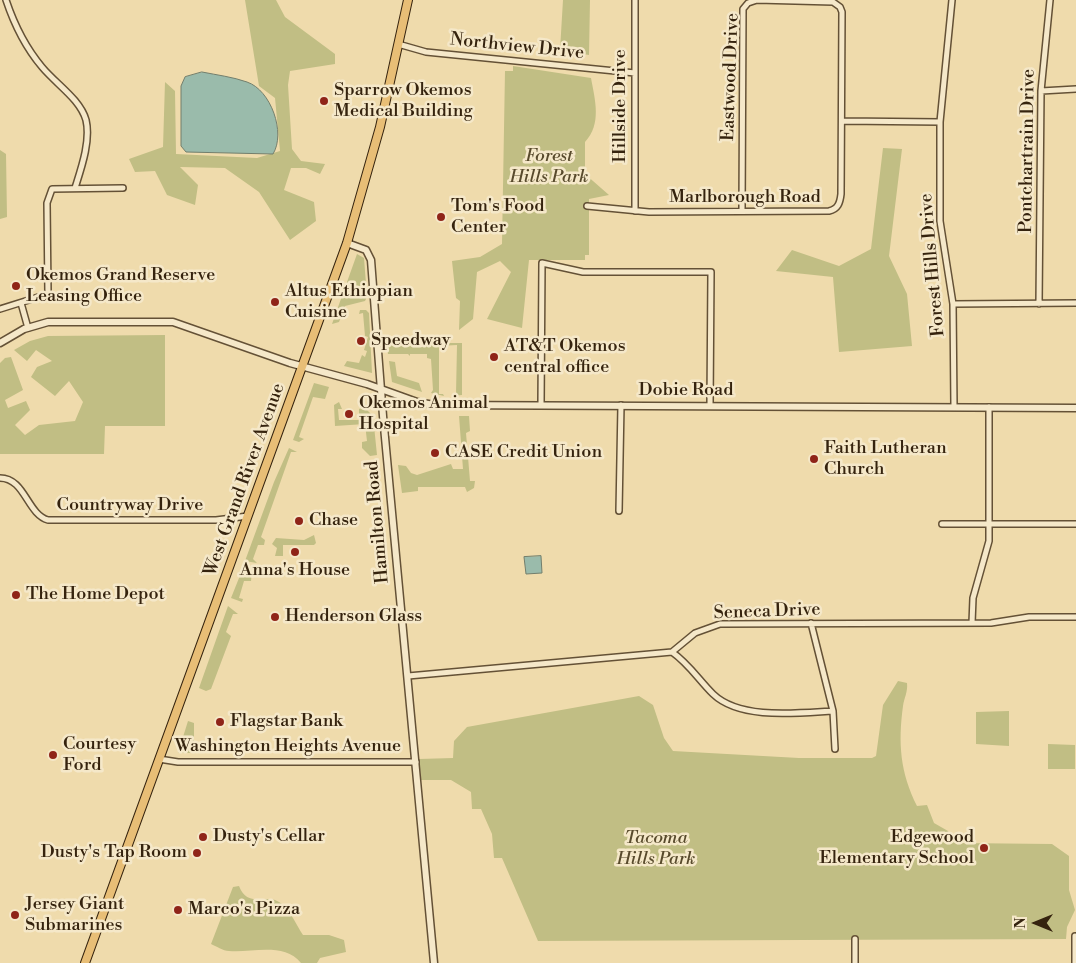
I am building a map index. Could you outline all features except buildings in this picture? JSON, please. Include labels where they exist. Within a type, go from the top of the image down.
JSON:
[{"type":"main road","name":"West Grand River Avenue","points":[[85,963],[347,243],[380,127],[408,0]]},
{"type":"street","points":[[6,0],[23,39],[41,66],[75,101],[86,121],[86,145],[75,188]]},
{"type":"street","name":"Hillside Drive","points":[[635,0],[635,211]]},
{"type":"street","name":"Eastwood Drive","points":[[742,211],[742,21],[743,9],[748,3],[757,0],[826,0],[840,7],[842,12],[842,121]]},
{"type":"street","name":"Forest Hills Drive","points":[[952,0],[940,122],[940,221],[953,304],[954,407]]},
{"type":"street","name":"Pontchartrain Drive","points":[[1039,304],[1041,92],[1050,0]]},
{"type":"street","name":"Northview Drive","points":[[398,44],[418,51],[634,73]]},
{"type":"street","points":[[1041,92],[1076,89]]},
{"type":"street","points":[[842,121],[940,122]]},
{"type":"street","name":"Marlborough Road","points":[[587,206],[635,211],[829,211],[838,206],[842,189],[842,121]]},
{"type":"street","points":[[0,309],[48,294],[47,203],[52,189],[123,188]]},
{"type":"street","name":"Hamilton Road","points":[[347,243],[364,249],[371,257],[381,390],[434,963]]},
{"type":"street","points":[[541,405],[542,263],[583,272],[711,272],[710,406]]},
{"type":"street","points":[[20,303],[28,328]]},
{"type":"street","points":[[953,304],[1076,303]]},
{"type":"street","name":"Dobie Road","points":[[0,343],[28,328],[61,321],[173,322],[302,366],[411,400],[434,405],[1076,408]]},
{"type":"street","points":[[619,511],[621,406]]},
{"type":"street","points":[[972,623],[973,598],[985,559],[989,524],[989,408]]},
{"type":"street","name":"Countryway Drive","points":[[0,478],[7,478],[14,482],[40,516],[48,520],[216,520],[248,516]]},
{"type":"street","points":[[942,524],[1076,524]]},
{"type":"street","name":"Seneca Drive","points":[[672,652],[695,633],[713,625],[972,623],[1029,617],[1076,617]]},
{"type":"street","points":[[810,623],[833,711],[835,749]]},
{"type":"street","points":[[408,676],[672,652],[689,665],[712,693],[736,708],[755,712],[833,711]]},
{"type":"street","name":"Washington Heights Avenue","points":[[159,759],[174,762],[416,762]]},
{"type":"street","points":[[1074,963],[1076,936]]},
{"type":"street","points":[[855,939],[855,963]]},
{"type":"green space","points":[[245,0],[276,0],[285,17],[335,54],[335,64],[290,71],[288,85],[292,149],[301,161],[325,164],[320,174],[306,168],[291,168],[284,190],[314,202],[316,221],[290,240],[259,192],[225,168],[180,167],[198,185],[195,205],[167,195],[155,171],[135,172],[129,159],[163,147],[165,82],[175,91],[176,154],[257,158],[280,151],[275,98],[259,86]]},
{"type":"green space","points":[[563,0],[590,0],[589,55],[560,50]]},
{"type":"green space","name":"Forest Hills Park","points":[[513,66],[591,78],[596,112],[594,128],[585,142],[585,174],[609,195],[589,199],[589,255],[585,255],[585,260],[529,260],[522,328],[487,319],[511,272],[500,261],[477,272],[473,319],[459,330],[460,301],[456,298],[452,261],[480,257],[502,244],[505,71],[513,71]]},
{"type":"green space","points":[[883,148],[902,149],[889,256],[907,294],[912,346],[839,352],[833,277],[776,271],[792,250],[839,266],[871,249]]},
{"type":"green space","points":[[0,150],[6,154],[7,217],[0,219]]},
{"type":"green space","points":[[357,254],[364,258],[367,297],[365,301],[345,306],[339,322],[332,324]]},
{"type":"green space","points":[[360,310],[366,310],[369,313],[372,373],[344,366],[347,361],[359,363],[362,355],[365,357],[367,351],[364,350],[368,337],[365,336],[363,313],[359,314]]},
{"type":"green space","points":[[165,335],[165,426],[105,426],[104,454],[0,454],[0,363],[5,358],[11,357],[23,390],[5,400],[8,408],[26,401],[30,410],[15,425],[25,435],[39,425],[75,421],[83,402],[69,381],[55,396],[31,377],[37,367],[52,361],[36,350],[27,361],[14,350],[30,341],[48,336]]},
{"type":"green space","points":[[386,343],[462,343],[462,395],[451,396],[456,394],[457,345],[439,346],[439,394],[444,396],[431,393],[433,390],[431,359],[427,358],[427,354],[410,354],[410,356],[408,354],[388,354]]},
{"type":"green space","points":[[389,361],[395,362],[397,376],[419,383],[422,392],[392,382]]},
{"type":"green space","points":[[314,383],[329,387],[325,399],[313,397],[299,437],[304,439],[299,442],[293,440]]},
{"type":"green space","points":[[339,402],[342,409],[338,409],[339,420],[359,420],[359,409],[364,407],[373,416],[377,455],[370,456],[362,448],[362,442],[367,441],[365,424],[335,426],[334,405]]},
{"type":"green space","points":[[459,416],[469,416],[470,431],[466,433],[470,481],[475,481],[474,488],[467,492],[465,487],[418,487],[418,491],[402,493],[398,465],[406,466],[411,473],[417,475],[451,464],[453,469],[463,469]]},
{"type":"green space","points":[[289,448],[297,452],[291,452],[261,537],[265,540],[264,545],[258,545],[253,559],[257,563],[245,561],[274,482]]},
{"type":"green space","points":[[314,535],[316,543],[314,545],[283,545],[283,556],[275,556],[277,548],[272,544],[276,538],[304,540]]},
{"type":"green space","points":[[243,568],[252,571],[251,581],[244,581],[239,598],[243,599],[242,602],[231,598]]},
{"type":"green space","points":[[228,606],[238,614],[233,614],[226,632],[231,636],[211,689],[206,691],[199,688]]},
{"type":"green space","name":"Tacoma Hills Park","points":[[898,681],[907,683],[901,720],[901,745],[907,781],[917,806],[927,805],[934,823],[948,831],[958,843],[1052,844],[1069,856],[1069,890],[1075,910],[1067,927],[1066,939],[538,941],[502,858],[494,858],[492,834],[481,809],[472,809],[471,792],[451,780],[421,780],[419,759],[453,758],[454,741],[467,727],[639,696],[653,705],[664,738],[673,751],[799,758],[872,758],[876,756],[883,705]]},
{"type":"green space","points":[[1009,711],[1009,746],[976,744],[976,712]]},
{"type":"green space","points":[[188,721],[194,723],[194,742],[199,742],[200,748],[233,748],[233,753],[178,753]]},
{"type":"green space","points":[[1048,744],[1075,745],[1075,769],[1048,769]]},
{"type":"green space","points":[[239,886],[248,897],[253,899],[271,899],[283,905],[303,935],[329,935],[344,940],[346,952],[320,958],[317,963],[301,963],[286,953],[277,951],[227,951],[211,944],[233,887]]},
{"type":"shaded area","points":[[202,72],[247,82],[263,94],[274,113],[277,124],[277,145],[273,154],[186,152],[181,146],[181,86],[185,77]]},
{"type":"shaded area","points":[[541,556],[542,573],[526,574],[524,557]]},
{"type":"place","name":"Sparrow Okemos Medical Building","points":[[324,101]]},
{"type":"place","name":"Tom's Food Center","points":[[441,217]]},
{"type":"place","name":"Okemos Grand Reserve Leasing Office","points":[[16,286]]},
{"type":"place","name":"Altus Ethiopian Cuisine","points":[[275,302]]},
{"type":"place","name":"Speedway","points":[[361,341]]},
{"type":"place","name":"AT&T Okemos central office","points":[[494,357]]},
{"type":"place","name":"Okemos Animal Hospital","points":[[349,414]]},
{"type":"place","name":"CASE Credit Union","points":[[435,453]]},
{"type":"place","name":"Faith Lutheran Church","points":[[814,459]]},
{"type":"place","name":"Chase","points":[[299,521]]},
{"type":"place","name":"Anna's House","points":[[295,552]]},
{"type":"place","name":"The Home Depot","points":[[16,595]]},
{"type":"place","name":"Henderson Glass","points":[[275,617]]},
{"type":"place","name":"Flagstar Bank","points":[[220,722]]},
{"type":"place","name":"Courtesy Ford","points":[[53,755]]},
{"type":"place","name":"Dusty's Cellar","points":[[203,837]]},
{"type":"place","name":"Edgewood Elementary School","points":[[984,848]]},
{"type":"place","name":"Dusty's Tap Room","points":[[197,853]]},
{"type":"place","name":"Marco's Pizza","points":[[178,910]]},
{"type":"place","name":"Jersey Giant Submarines","points":[[15,915]]}]
